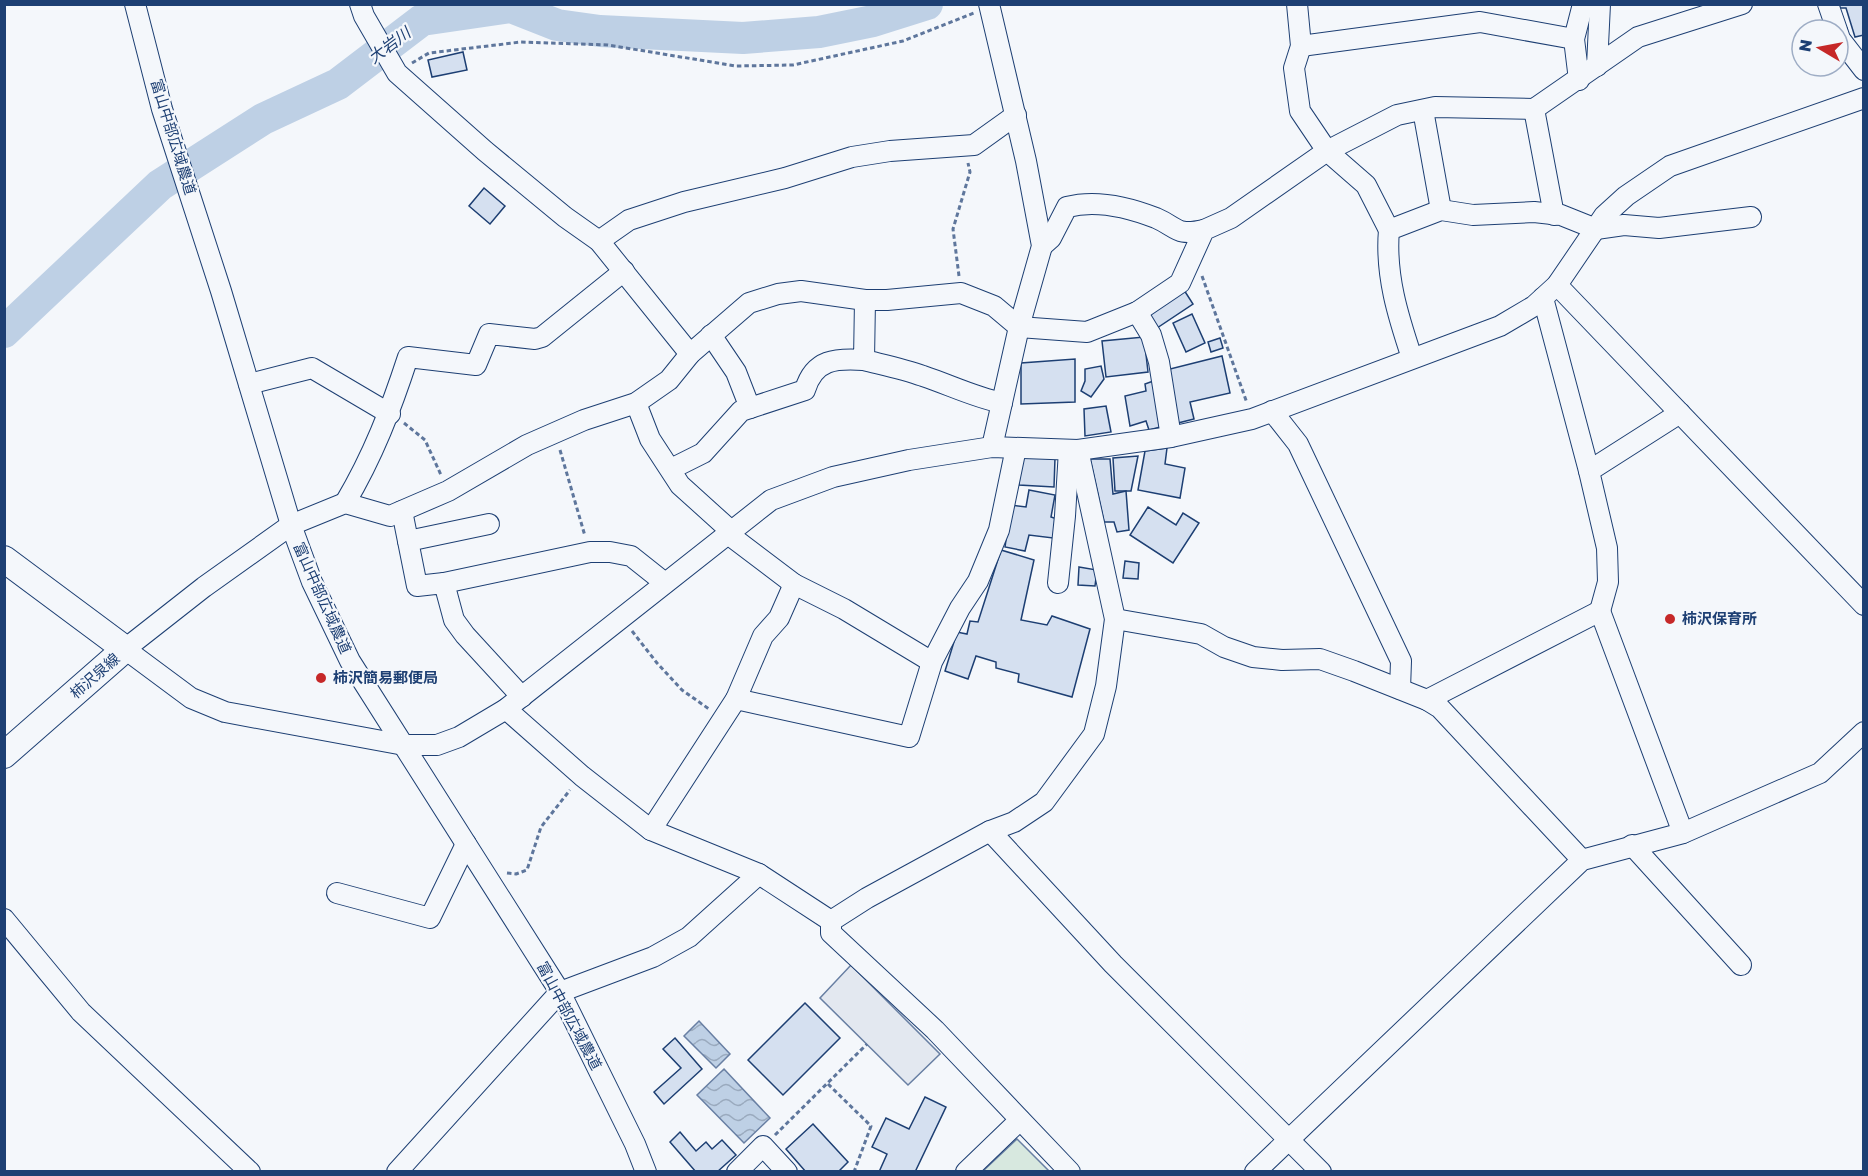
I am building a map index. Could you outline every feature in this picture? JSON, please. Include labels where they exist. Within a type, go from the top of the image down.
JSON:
[{"type":"main road","name":"柿沢泉線","points":[[4,559],[125,649],[8,746]]},
{"type":"street","name":"富山中部広域農道","points":[[135,4],[162,109],[200,224],[291,525],[312,582],[350,661],[560,992],[646,1172]]},
{"type":"street","points":[[1297,4],[1301,46],[1294,68],[1300,111],[1328,151],[1366,185],[1389,230],[1387,255],[1395,308],[1412,358]]},
{"type":"street","points":[[1579,80],[1574,39],[1583,4]]},
{"type":"street","points":[[1598,66],[1600,4]]},
{"type":"street","points":[[1042,246],[1052,238],[1067,207],[1078,204],[1100,203],[1139,211],[1161,220],[1175,230],[1190,233],[1204,230],[1231,218],[1328,151],[1397,116],[1435,107],[1534,109],[1638,37],[1742,4]]},
{"type":"street","points":[[990,6],[1016,115],[1042,246],[1019,327],[992,447]]},
{"type":"street","points":[[362,10],[397,73],[494,158],[565,217],[599,241],[690,354]]},
{"type":"street","points":[[1301,46],[1479,13],[1574,39]]},
{"type":"street","points":[[1850,52],[1863,70]]},
{"type":"street","points":[[624,271],[542,337],[535,339],[489,334],[476,365],[408,357],[390,414],[361,476],[345,503],[291,525],[204,587],[125,649],[191,698],[225,712],[404,745],[437,745],[459,737],[506,709],[771,500],[833,477],[909,460],[992,447],[1073,450],[1171,437],[1272,411],[1500,326],[1534,306],[1550,292],[1604,216],[1626,196],[1670,166],[1863,98]]},
{"type":"street","points":[[1534,109],[1554,214]]},
{"type":"street","points":[[1423,110],[1441,210]]},
{"type":"street","points":[[599,241],[629,220],[684,202],[785,178],[852,157],[890,151],[974,145],[1016,115]]},
{"type":"street","points":[[1389,230],[1441,210],[1473,215],[1534,212],[1554,214],[1596,229],[1624,225],[1659,228],[1751,217]]},
{"type":"street","points":[[345,503],[390,516],[448,491],[527,445],[555,432],[636,403],[669,380],[690,354],[749,303],[778,294],[801,291],[865,300],[962,293],[994,306],[1019,327],[1087,332],[1137,312],[1180,283],[1204,230]]},
{"type":"street","points":[[1550,292],[1680,413],[1861,599]]},
{"type":"street","points":[[1550,292],[1607,548],[1608,582],[1600,611],[1683,833]]},
{"type":"street","points":[[864,360],[865,300]]},
{"type":"street","points":[[1137,312],[1151,335],[1159,362],[1171,437]]},
{"type":"street","points":[[711,335],[736,372],[750,408]]},
{"type":"street","points":[[671,469],[703,453],[741,411],[806,390],[809,376],[818,366],[827,362],[864,360],[920,375],[961,389],[977,398],[1002,403]]},
{"type":"street","points":[[249,384],[312,368],[390,414]]},
{"type":"street","points":[[636,403],[650,439],[680,485],[729,532],[794,584],[844,609],[932,662]]},
{"type":"street","points":[[1272,411],[1298,444],[1401,661],[1400,689]]},
{"type":"street","points":[[1589,471],[1680,413]]},
{"type":"street","points":[[736,699],[909,737],[932,662],[960,608],[978,581],[999,530],[1016,448]]},
{"type":"street","points":[[1058,583],[1073,450]]},
{"type":"street","points":[[831,921],[867,898],[990,831],[1014,822],[1044,802],[1094,734],[1106,686],[1115,619],[1073,450]]},
{"type":"street","points":[[402,511],[417,586],[444,583],[590,552],[610,552],[631,556],[665,583]]},
{"type":"street","points":[[408,541],[489,524]]},
{"type":"street","points":[[444,583],[454,620],[522,697]]},
{"type":"street","points":[[651,830],[736,699],[763,636],[779,618],[794,584]]},
{"type":"street","points":[[1427,700],[1600,611]]},
{"type":"street","points":[[1115,619],[1201,634],[1224,647],[1253,657],[1282,660],[1320,659],[1427,700],[1440,708],[1582,860]]},
{"type":"street","points":[[506,709],[582,776],[651,830],[759,874],[831,921]]},
{"type":"street","points":[[1255,1172],[1582,860],[1683,833],[1820,773],[1863,732]]},
{"type":"street","points":[[990,831],[1113,964],[1321,1172]]},
{"type":"street","points":[[337,893],[430,918],[466,844]]},
{"type":"street","points":[[1632,845],[1741,965]]},
{"type":"street","points":[[397,1172],[560,992],[653,957],[689,937],[759,874]]},
{"type":"street","points":[[4,920],[81,1012],[250,1172]]},
{"type":"street","points":[[831,921],[831,933],[935,1030],[1070,1172]]},
{"type":"street","points":[[966,1172],[1020,1120]]},
{"type":"street","points":[[737,1172],[763,1146],[787,1172]]},
{"type":"path","points":[[397,73],[429,53],[521,42],[608,45],[736,66],[793,65],[903,41],[990,6]]},
{"type":"path","points":[[962,293],[953,229],[970,172],[965,146]]},
{"type":"path","points":[[1194,253],[1252,418]]},
{"type":"path","points":[[390,414],[425,440],[448,491]]},
{"type":"path","points":[[555,432],[590,552]]},
{"type":"path","points":[[622,617],[657,663],[682,690],[723,719]]},
{"type":"path","points":[[484,872],[516,874],[527,870],[540,827],[582,776]]},
{"type":"path","points":[[763,1146],[867,1044]]},
{"type":"path","points":[[828,1084],[871,1126],[854,1172]]},
{"type":"shaded area","points":[[851,965],[940,1054],[908,1085],[820,998]]},
{"type":"shaded area","points":[[1017,1139],[1049,1171],[983,1171]]},
{"type":"water","points":[[699,1021],[730,1054],[716,1068],[684,1036]]},
{"type":"water","points":[[724,1069],[770,1118],[744,1143],[697,1095]]},
{"type":"building","points":[[1839,4],[1864,4],[1864,35],[1855,37],[1846,8],[1840,8]]},
{"type":"building","points":[[463,52],[467,70],[432,77],[428,60]]},
{"type":"building","points":[[484,188],[505,206],[490,224],[469,206]]},
{"type":"building","points":[[1184,290],[1193,304],[1157,328],[1148,313]]},
{"type":"building","points":[[1192,314],[1205,343],[1186,352],[1173,323]]},
{"type":"building","points":[[1144,337],[1148,372],[1106,377],[1102,341]]},
{"type":"building","points":[[1220,338],[1223,348],[1211,352],[1208,342]]},
{"type":"building","points":[[1222,356],[1230,393],[1190,402],[1194,419],[1178,423],[1166,370]]},
{"type":"building","points":[[1075,359],[1075,402],[1021,404],[1021,363]]},
{"type":"building","points":[[1101,366],[1104,379],[1091,397],[1081,391],[1085,381],[1085,369]]},
{"type":"building","points":[[1156,380],[1164,426],[1149,430],[1146,421],[1130,426],[1125,396],[1146,391],[1145,384]]},
{"type":"building","points":[[1106,406],[1111,432],[1085,436],[1084,409]]},
{"type":"building","points":[[1167,448],[1165,464],[1185,468],[1180,498],[1138,490],[1145,451]]},
{"type":"building","points":[[1021,456],[1055,458],[1054,487],[1019,485]]},
{"type":"building","points":[[1138,456],[1131,491],[1115,491],[1113,458]]},
{"type":"building","points":[[1090,459],[1110,459],[1113,494],[1126,491],[1129,530],[1117,532],[1114,522],[1104,522]]},
{"type":"building","points":[[1029,490],[1055,495],[1051,517],[1057,519],[1053,538],[1029,535],[1025,551],[1005,547],[1011,505],[1026,507]]},
{"type":"building","points":[[1148,507],[1176,525],[1183,513],[1199,523],[1173,563],[1130,535]]},
{"type":"building","points":[[1001,550],[1034,560],[1021,620],[1047,625],[1052,616],[1090,629],[1072,697],[1018,682],[1019,674],[996,668],[996,662],[976,656],[968,679],[945,671],[957,632],[967,634],[970,621],[978,622]]},
{"type":"building","points":[[1125,561],[1139,563],[1138,579],[1123,578]]},
{"type":"building","points":[[1079,567],[1097,570],[1095,586],[1078,585]]},
{"type":"building","points":[[805,1003],[840,1038],[783,1095],[748,1060]]},
{"type":"building","points":[[675,1038],[702,1069],[664,1104],[654,1092],[681,1068],[663,1049]]},
{"type":"building","points":[[925,1097],[946,1107],[915,1172],[879,1172],[887,1154],[872,1147],[886,1118],[909,1129]]},
{"type":"building","points":[[813,1124],[848,1162],[838,1172],[806,1172],[786,1149]]},
{"type":"building","points":[[680,1132],[696,1151],[706,1142],[712,1149],[722,1140],[736,1155],[717,1172],[696,1172],[670,1142]]},
{"type":"waterway","points":[[422,20],[426,4]]},
{"type":"waterway","name":"大岩川","points":[[4,332],[160,185],[263,119],[338,84],[422,20],[511,7],[557,25],[600,31],[743,38],[819,32],[873,21],[927,4]]},
{"type":"place","name":"柿沢保育所","points":[[1670,619]]},
{"type":"place","name":"柿沢簡易郵便局","points":[[321,678]]}]
